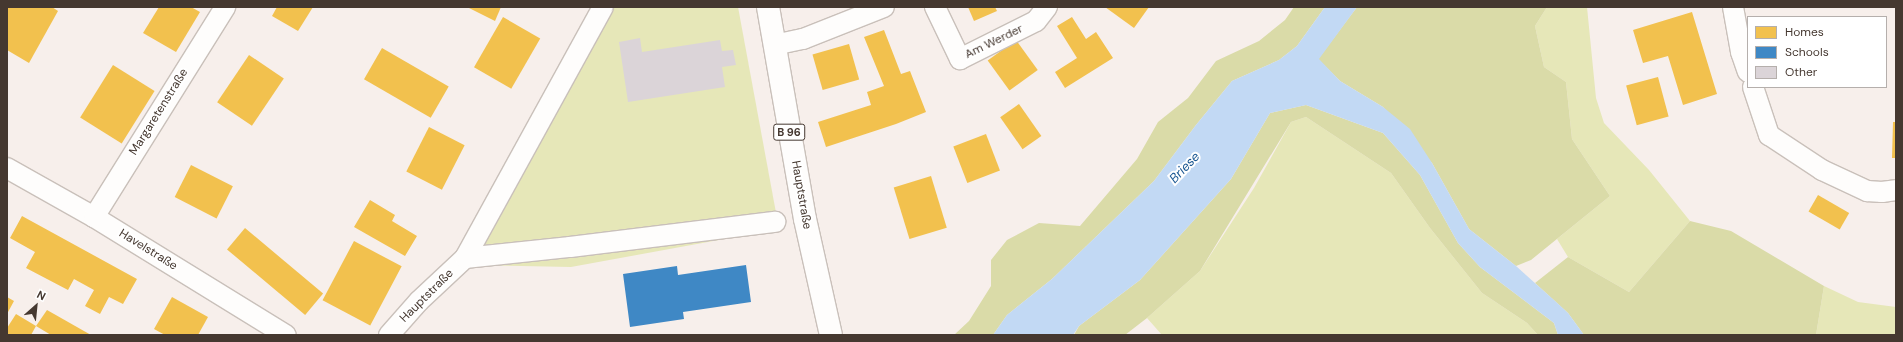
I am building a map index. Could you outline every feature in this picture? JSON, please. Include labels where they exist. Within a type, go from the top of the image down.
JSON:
[{"type":"main road","name":"Hauptstraße","points":[[768,7],[815,271],[830,335]]},
{"type":"street","name":"Margaretenstraße","points":[[94,217],[224,7]]},
{"type":"street","name":"Hauptstraße","points":[[389,335],[419,302],[465,258],[603,7]]},
{"type":"street","points":[[774,45],[803,39],[884,7]]},
{"type":"street","name":"Am Werder","points":[[935,7],[960,59],[1036,12]]},
{"type":"street","points":[[1733,7],[1747,69]]},
{"type":"street","points":[[1753,88],[1769,135],[1822,170],[1867,191],[1882,192],[1896,190]]},
{"type":"street","name":"Havelstraße","points":[[7,168],[94,217],[286,335]]},
{"type":"street","points":[[465,258],[775,222]]},
{"type":"green space","points":[[592,7],[738,7],[779,229],[571,267],[466,265]]},
{"type":"green space","points":[[1294,7],[1325,7],[1297,46],[1279,60],[1232,81],[1196,125],[1154,181],[1052,279],[1007,315],[993,335],[954,335],[969,321],[991,286],[991,260],[1007,240],[1039,223],[1080,226],[1137,159],[1158,122],[1188,98],[1216,61],[1259,41],[1285,20]]},
{"type":"green space","points":[[1357,7],[1547,7],[1535,26],[1544,67],[1566,82],[1572,139],[1610,196],[1531,260],[1516,266],[1469,229],[1432,163],[1383,107],[1340,81],[1318,59]]},
{"type":"green space","points":[[1547,7],[1587,7],[1596,98],[1604,123],[1649,170],[1690,221],[1629,292],[1568,257],[1557,239],[1610,196],[1572,139],[1566,82],[1544,67],[1535,26]]},
{"type":"green space","points":[[1306,105],[1383,133],[1420,175],[1458,243],[1480,267],[1554,323],[1558,335],[1538,335],[1527,323],[1482,293],[1430,228],[1391,173],[1306,117],[1291,122],[1200,271],[1147,318],[1125,335],[1074,335],[1079,326],[1140,280],[1231,179],[1270,113]]},
{"type":"green space","points":[[1306,117],[1391,173],[1430,228],[1482,293],[1527,323],[1538,335],[1162,335],[1147,318],[1200,271],[1254,188],[1291,122]]},
{"type":"green space","points":[[1690,221],[1731,231],[1824,286],[1816,335],[1584,335],[1568,313],[1535,283],[1568,257],[1629,292]]},
{"type":"green space","points":[[1824,286],[1858,302],[1896,307],[1896,335],[1816,335]]},
{"type":"water","name":"Briese","points":[[1325,7],[1357,7],[1319,59],[1340,81],[1383,107],[1410,129],[1432,163],[1469,229],[1516,266],[1555,301],[1568,313],[1584,335],[1558,335],[1554,323],[1480,267],[1458,243],[1420,175],[1383,133],[1306,105],[1270,113],[1231,179],[1140,280],[1079,326],[1073,335],[993,335],[1007,315],[1052,279],[1154,181],[1196,125],[1232,81],[1279,60],[1297,46]]},
{"type":"building: Homes","points":[[7,7],[52,7],[58,11],[29,63],[7,50]]},
{"type":"building: Homes","points":[[159,7],[191,7],[200,12],[176,52],[143,33]]},
{"type":"building: Homes","points":[[277,7],[313,7],[298,31],[272,16]]},
{"type":"building: Homes","points":[[467,7],[501,7],[495,21]]},
{"type":"building: Homes","points":[[968,7],[995,7],[997,11],[974,21]]},
{"type":"building: Homes","points":[[1105,7],[1149,7],[1134,28]]},
{"type":"building: Homes","points":[[1692,12],[1717,94],[1683,105],[1668,56],[1643,63],[1633,30]]},
{"type":"building: Homes","points":[[503,17],[540,38],[511,89],[474,67]]},
{"type":"building: Homes","points":[[1072,17],[1086,39],[1096,32],[1113,58],[1065,88],[1055,72],[1077,58],[1057,26]]},
{"type":"building: Homes","points":[[884,30],[901,74],[910,71],[926,112],[896,124],[826,147],[818,122],[871,105],[867,92],[884,86],[864,37]]},
{"type":"building: Homes","points":[[1016,40],[1038,70],[1009,91],[988,61]]},
{"type":"building: Homes","points":[[849,44],[859,80],[823,90],[812,54]]},
{"type":"building: Homes","points":[[382,48],[449,87],[431,118],[364,79]]},
{"type":"building: Homes","points":[[249,55],[284,78],[252,126],[217,102]]},
{"type":"building: Homes","points":[[113,65],[155,91],[122,144],[80,118]]},
{"type":"building: Homes","points":[[1658,77],[1669,117],[1637,125],[1626,86]]},
{"type":"building: Homes","points":[[1019,104],[1041,136],[1023,149],[1000,117]]},
{"type":"building: Homes","points":[[1893,122],[1896,122],[1896,158],[1892,158]]},
{"type":"building: Homes","points":[[429,127],[465,145],[442,190],[406,172]]},
{"type":"building: Homes","points":[[986,134],[1000,170],[967,183],[953,147]]},
{"type":"building: Homes","points":[[191,165],[233,186],[217,218],[175,197]]},
{"type":"building: Homes","points":[[931,176],[947,228],[909,239],[894,187]]},
{"type":"building: Homes","points":[[1818,195],[1849,213],[1840,229],[1808,211]]},
{"type":"building: Homes","points":[[370,200],[395,215],[392,221],[417,236],[405,256],[354,227]]},
{"type":"building: Homes","points":[[22,216],[137,279],[123,304],[109,297],[100,314],[85,306],[94,290],[74,279],[68,290],[26,268],[35,252],[10,238]]},
{"type":"building: Homes","points":[[245,228],[323,294],[305,315],[227,249]]},
{"type":"building: Homes","points":[[354,241],[402,266],[370,326],[323,300]]},
{"type":"building: Homes","points":[[7,297],[14,301],[7,314]]},
{"type":"building: Homes","points":[[172,297],[208,317],[198,335],[165,335],[154,329]]},
{"type":"building: Homes","points":[[47,310],[91,335],[51,335],[36,326]]},
{"type":"building: Homes","points":[[16,314],[36,326],[31,335],[7,335],[7,328]]},
{"type":"building: Schools","points":[[746,265],[751,302],[683,312],[684,319],[630,327],[623,274],[677,266],[678,275]]},
{"type":"building: Other","points":[[640,38],[642,52],[720,40],[722,51],[733,50],[736,65],[722,67],[725,87],[628,102],[619,42]]}]
